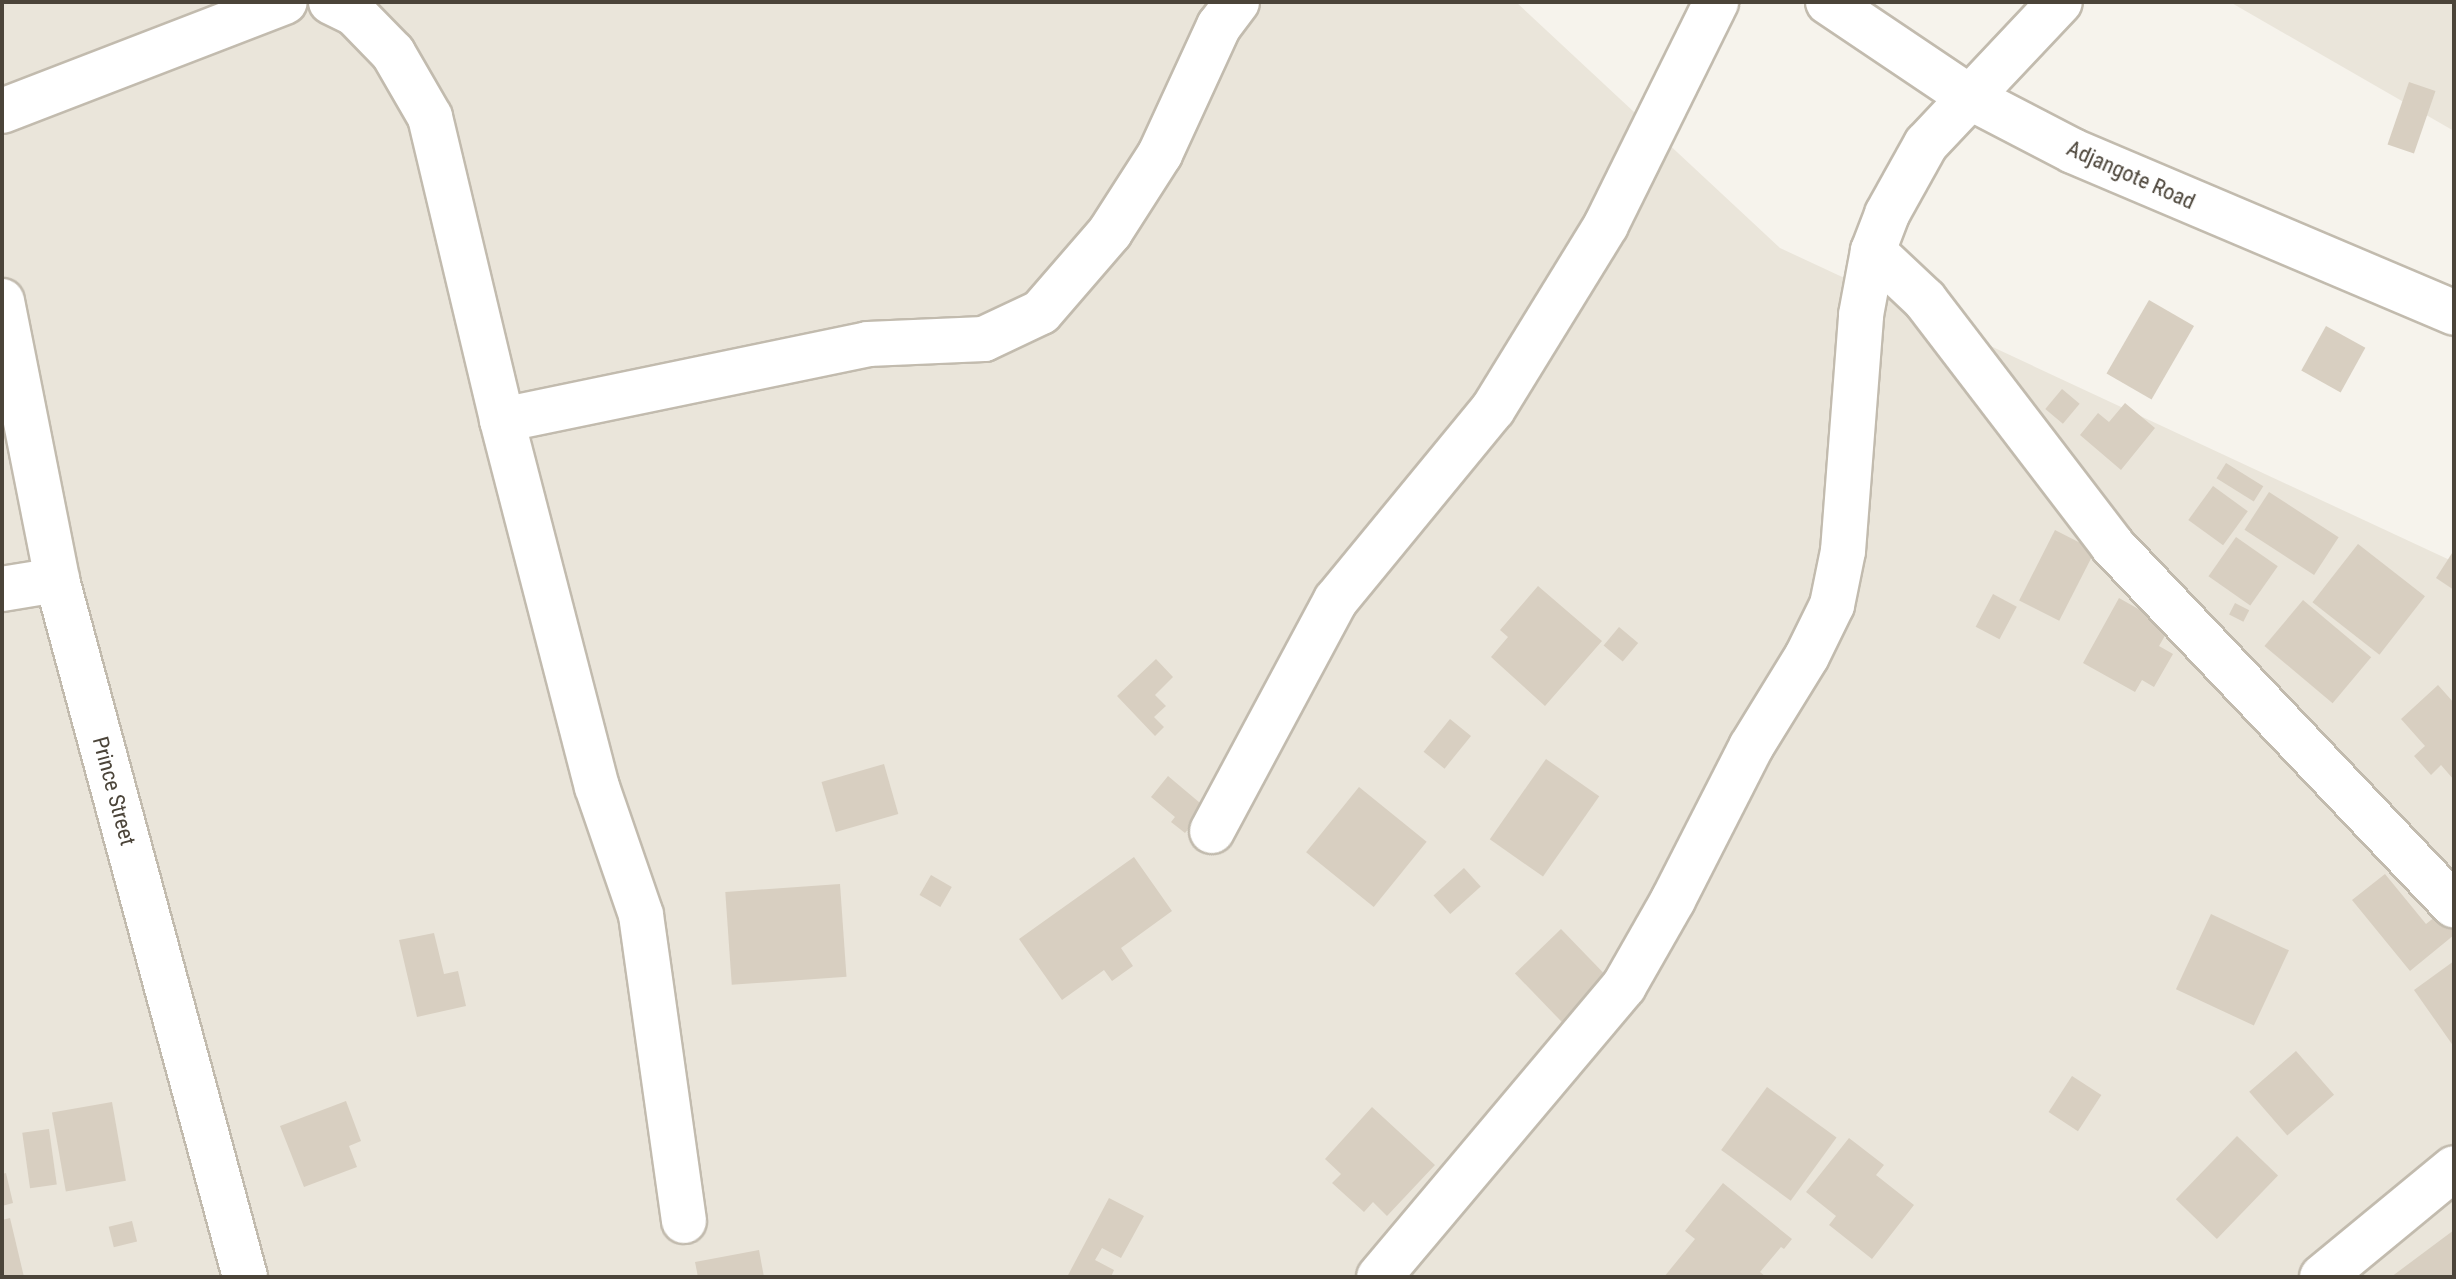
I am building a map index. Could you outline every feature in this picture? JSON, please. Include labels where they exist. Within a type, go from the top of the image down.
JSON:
[{"type":"street","points":[[2,111],[285,2]]},
{"type":"street","points":[[331,2],[354,13],[393,53],[430,117],[502,420],[608,826],[641,915],[684,1221]]},
{"type":"street","points":[[502,420],[868,344],[984,339],[1041,312],[1110,232],[1160,154],[1219,26],[1237,2]]},
{"type":"street","points":[[1212,831],[1336,600],[1493,409],[1598,238],[1716,2]]},
{"type":"street","name":"Adjangote Road","points":[[1828,2],[1971,98],[2073,151],[2454,313]]},
{"type":"street","points":[[1379,1277],[1624,986],[1673,900],[1751,747],[1807,656],[1832,605],[1843,551],[1861,315],[1873,251],[1887,214],[1926,144],[2060,2]]},
{"type":"street","points":[[1873,251],[1925,300],[2112,545],[2454,906]]},
{"type":"street","name":"Prince Street","points":[[2,301],[57,580],[245,1277]]},
{"type":"street","points":[[2,589],[57,580]]},
{"type":"street","points":[[2322,1277],[2454,1168]]},
{"type":"shaded area","points":[[2,2],[1516,2],[1780,248],[2454,562],[2454,1277],[2,1277]]},
{"type":"shaded area","points":[[2230,2],[2454,2],[2454,131]]},
{"type":"building","points":[[2409,82],[2435,91],[2414,154],[2388,144]]},
{"type":"building","points":[[2149,300],[2194,326],[2152,400],[2106,374]]},
{"type":"building","points":[[2326,326],[2365,348],[2341,392],[2301,371]]},
{"type":"building","points":[[2062,389],[2080,404],[2063,424],[2045,409]]},
{"type":"building","points":[[2125,403],[2155,428],[2121,470],[2080,435],[2098,413],[2109,422]]},
{"type":"building","points":[[2226,463],[2263,486],[2254,502],[2216,478]]},
{"type":"building","points":[[2213,486],[2248,511],[2223,545],[2188,520]]},
{"type":"building","points":[[2269,492],[2339,537],[2314,575],[2244,530]]},
{"type":"building","points":[[2055,530],[2095,550],[2059,621],[2019,600]]},
{"type":"building","points":[[2236,537],[2278,566],[2250,606],[2208,576]]},
{"type":"building","points":[[2358,544],[2425,596],[2379,655],[2312,602]]},
{"type":"building","points":[[2454,550],[2454,590],[2436,578]]},
{"type":"building","points":[[1538,586],[1602,641],[1545,706],[1491,657],[1508,637],[1500,630]]},
{"type":"building","points":[[1993,594],[2017,607],[1999,639],[1976,627]]},
{"type":"building","points":[[2119,598],[2170,627],[2159,646],[2173,654],[2154,687],[2142,680],[2135,692],[2083,663]]},
{"type":"building","points":[[2303,600],[2371,657],[2333,703],[2264,646]]},
{"type":"building","points":[[2235,603],[2249,610],[2243,622],[2229,615]]},
{"type":"building","points":[[1619,627],[1638,643],[1623,661],[1604,645]]},
{"type":"building","points":[[1156,659],[1173,677],[1155,695],[1166,706],[1154,717],[1164,727],[1155,736],[1117,696]]},
{"type":"building","points":[[2438,685],[2454,703],[2454,780],[2441,765],[2431,775],[2414,756],[2425,746],[2401,719]]},
{"type":"building","points":[[1450,719],[1471,736],[1445,769],[1424,752]]},
{"type":"building","points":[[1546,759],[1599,796],[1543,877],[1490,839]]},
{"type":"building","points":[[884,764],[898,814],[836,832],[822,782]]},
{"type":"building","points":[[1168,776],[1206,808],[1185,833],[1171,822],[1175,817],[1151,797]]},
{"type":"building","points":[[1359,787],[1427,842],[1374,907],[1306,852]]},
{"type":"building","points":[[1134,857],[1172,911],[1121,948],[1133,966],[1112,981],[1104,970],[1062,1000],[1019,939]]},
{"type":"building","points":[[1464,868],[1481,887],[1450,914],[1434,895]]},
{"type":"building","points":[[2385,874],[2426,924],[2445,909],[2454,920],[2454,935],[2410,971],[2352,900]]},
{"type":"building","points":[[931,875],[952,887],[940,907],[920,895]]},
{"type":"building","points":[[840,884],[846,977],[732,985],[725,892]]},
{"type":"building","points":[[2211,914],[2289,950],[2254,1026],[2176,989]]},
{"type":"building","points":[[1561,929],[1611,981],[1565,1025],[1515,973]]},
{"type":"building","points":[[434,933],[444,974],[458,971],[466,1006],[417,1017],[399,940]]},
{"type":"building","points":[[2454,961],[2454,1047],[2414,990]]},
{"type":"building","points":[[2296,1051],[2334,1095],[2287,1135],[2249,1092]]},
{"type":"building","points":[[2072,1076],[2101,1095],[2078,1131],[2049,1112]]},
{"type":"building","points":[[1767,1087],[1837,1138],[1791,1201],[1721,1150]]},
{"type":"building","points":[[346,1101],[361,1141],[349,1146],[357,1167],[304,1187],[280,1126]]},
{"type":"building","points":[[112,1102],[126,1181],[66,1191],[52,1113]]},
{"type":"building","points":[[1372,1107],[1435,1165],[1387,1216],[1373,1202],[1364,1212],[1332,1183],[1341,1174],[1325,1159]]},
{"type":"building","points":[[49,1129],[57,1184],[30,1188],[22,1133]]},
{"type":"building","points":[[2237,1136],[2278,1176],[2217,1239],[2176,1199]]},
{"type":"building","points":[[1849,1138],[1884,1165],[1876,1175],[1914,1205],[1872,1259],[1829,1225],[1836,1216],[1806,1192]]},
{"type":"building","points":[[6,1173],[13,1203],[2,1206],[2,1174]]},
{"type":"building","points":[[1723,1183],[1792,1239],[1760,1272],[1766,1277],[1664,1277],[1695,1239],[1685,1231]]},
{"type":"building","points":[[1109,1198],[1144,1216],[1121,1258],[1102,1248],[1095,1260],[1114,1270],[1111,1277],[1067,1277]]},
{"type":"building","points":[[10,1218],[24,1277],[2,1277],[2,1220]]},
{"type":"building","points":[[132,1221],[137,1241],[114,1247],[109,1227]]},
{"type":"building","points":[[2454,1230],[2454,1277],[2391,1277]]},
{"type":"building","points":[[759,1250],[764,1277],[698,1277],[695,1262]]}]
